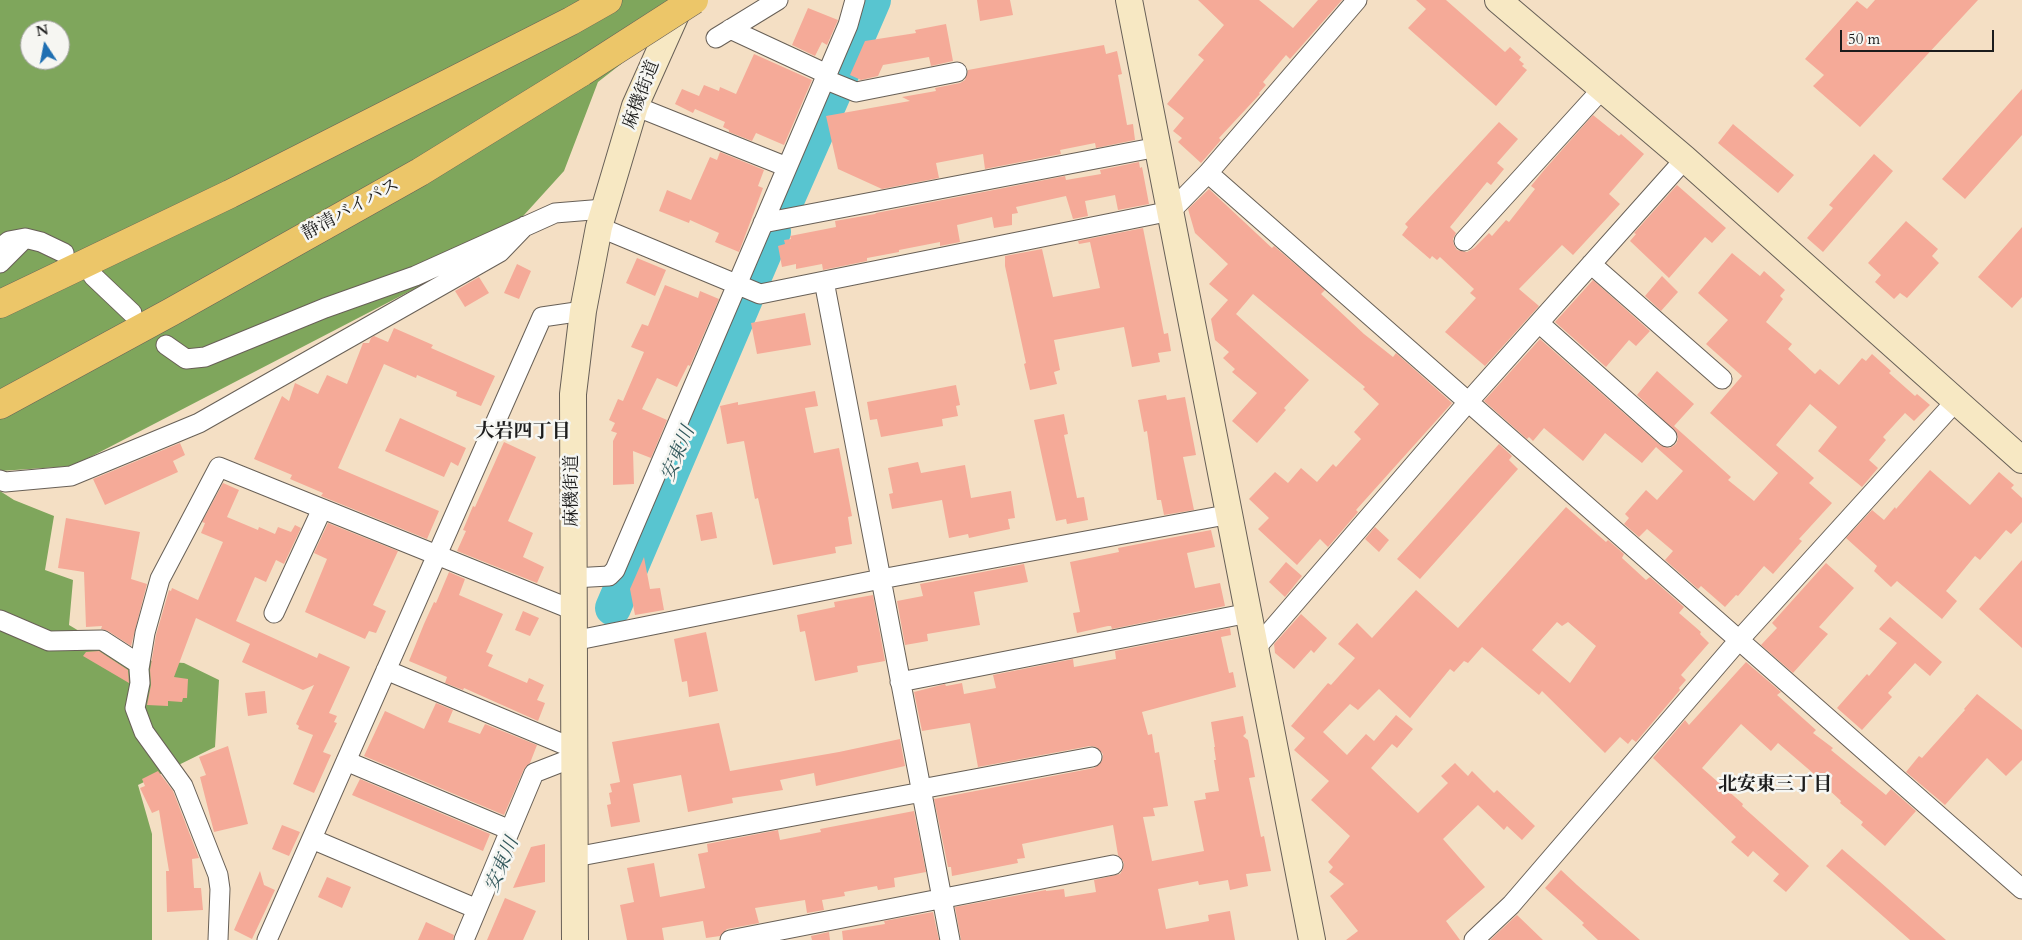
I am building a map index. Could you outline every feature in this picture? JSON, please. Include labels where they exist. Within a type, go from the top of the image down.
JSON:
[{"type":"highway","points":[[0,304],[230,194],[608,0]]},
{"type":"highway","name":"静清バイパス","points":[[0,405],[171,312],[411,176],[582,72],[694,0]]},
{"type":"street","name":"麻機街道","points":[[575,940],[574,394],[583,311],[602,218],[635,106],[683,0]]},
{"type":"street","points":[[778,0],[723,34],[825,76],[856,92],[957,72]]},
{"type":"street","points":[[573,578],[609,576],[615,570],[848,25],[855,0]]},
{"type":"street","points":[[1129,0],[1231,514],[1312,940]]},
{"type":"street","points":[[166,346],[186,359],[205,357],[325,308],[415,276],[555,213],[602,218],[760,294],[1171,211],[1208,173],[1357,0]]},
{"type":"street","points":[[1498,0],[1685,159],[2022,460]]},
{"type":"street","points":[[1464,241],[1603,88]]},
{"type":"street","points":[[635,106],[787,167]]},
{"type":"street","points":[[763,223],[1158,147]]},
{"type":"street","points":[[1256,648],[1469,401],[1685,159]]},
{"type":"street","points":[[1208,173],[2022,888]]},
{"type":"street","points":[[0,480],[5,482],[71,476],[199,423],[500,252],[525,226]]},
{"type":"street","points":[[0,263],[25,238]]},
{"type":"street","points":[[0,248],[9,241],[25,238],[41,242],[64,253]]},
{"type":"street","points":[[1591,264],[1722,379]]},
{"type":"street","points":[[93,276],[132,312]]},
{"type":"street","points":[[824,280],[950,940]]},
{"type":"street","points":[[267,940],[542,317],[583,311]]},
{"type":"street","points":[[1539,323],[1667,436]]},
{"type":"street","points":[[1474,940],[1511,905],[1739,640],[1955,402]]},
{"type":"street","points":[[218,940],[220,889],[218,875],[183,786],[144,732],[135,708],[140,683],[139,664],[145,633],[160,579],[218,467],[573,610]]},
{"type":"street","points":[[274,613],[322,509]]},
{"type":"street","points":[[573,641],[881,579],[1231,514]]},
{"type":"street","points":[[900,682],[1249,613]]},
{"type":"street","points":[[0,620],[48,641],[102,640],[139,664]]},
{"type":"street","points":[[386,670],[575,753]]},
{"type":"street","points":[[464,940],[534,773],[575,753]]},
{"type":"street","points":[[575,858],[1092,757]]},
{"type":"street","points":[[346,762],[510,830]]},
{"type":"street","points":[[312,840],[477,909]]},
{"type":"street","points":[[730,940],[1113,865]]},
{"type":"green space","points":[[0,0],[703,0],[598,82],[564,171],[495,247],[73,466],[0,471]]},
{"type":"green space","points":[[0,491],[14,500],[54,516],[45,570],[73,580],[69,625],[126,659],[184,663],[219,680],[215,747],[138,785],[152,834],[152,940],[0,940]]},
{"type":"building","points":[[977,0],[1010,0],[1013,15],[980,21]]},
{"type":"building","points":[[1198,0],[1259,0],[1293,28],[1318,0],[1342,0],[1290,59],[1286,55],[1263,82],[1266,85],[1260,94],[1219,138],[1221,140],[1201,163],[1178,142],[1182,138],[1173,131],[1184,118],[1167,104],[1204,60],[1198,55],[1224,25]]},
{"type":"building","points":[[1416,0],[1446,0],[1505,52],[1510,47],[1521,57],[1519,60],[1527,70],[1496,106],[1408,28],[1426,9]]},
{"type":"building","points":[[1875,0],[1978,0],[1860,127],[1813,86],[1824,75],[1805,59],[1857,1],[1867,9]]},
{"type":"building","points":[[808,8],[838,20],[827,45],[822,42],[815,56],[792,45]]},
{"type":"building","points":[[946,24],[953,61],[931,66],[929,57],[883,65],[878,76],[861,80],[850,75],[865,41],[916,33],[915,30]]},
{"type":"building","points":[[1104,45],[1106,54],[1117,51],[1122,74],[1118,75],[1127,125],[1133,124],[1135,140],[1096,148],[1095,143],[1060,150],[1061,154],[985,169],[983,154],[936,163],[939,178],[882,189],[838,169],[826,116],[910,101],[902,97],[936,91],[935,88],[960,83],[965,80],[968,70]]},
{"type":"building","points":[[754,54],[812,80],[784,145],[756,133],[752,141],[729,132],[729,130],[723,127],[725,122],[695,109],[693,113],[675,104],[682,89],[699,96],[704,85],[719,91],[720,87],[736,94]]},
{"type":"building","points":[[2022,89],[2022,135],[1965,199],[1942,179]]},
{"type":"building","points":[[1593,115],[1619,136],[1621,134],[1644,154],[1609,194],[1620,204],[1573,255],[1562,245],[1519,289],[1539,306],[1485,366],[1445,332],[1476,298],[1470,293],[1474,289],[1440,257],[1437,260],[1432,256],[1430,259],[1402,235],[1408,227],[1405,224],[1499,122],[1518,139],[1497,163],[1504,169],[1491,185],[1487,182],[1450,227],[1456,233],[1453,239],[1457,250],[1467,252],[1474,248],[1489,233],[1492,236],[1506,220],[1509,222],[1535,189],[1531,186]]},
{"type":"building","points":[[1733,124],[1794,175],[1778,193],[1718,143]]},
{"type":"building","points":[[720,152],[764,170],[758,186],[763,188],[739,252],[715,242],[719,233],[690,220],[689,223],[659,211],[667,190],[691,200],[710,157],[717,160]]},
{"type":"building","points":[[1874,154],[1893,171],[1823,252],[1807,238],[1833,208],[1829,205]]},
{"type":"building","points":[[1139,162],[1140,168],[1142,167],[1149,204],[1118,210],[1115,195],[1085,201],[1088,216],[1073,219],[1066,196],[1016,207],[1018,213],[1012,214],[1012,225],[994,228],[992,217],[957,225],[960,242],[940,246],[940,242],[899,250],[899,252],[867,258],[867,261],[823,270],[822,264],[796,269],[796,264],[782,267],[778,246],[785,244],[784,240],[791,239],[790,236],[836,227],[835,221],[1065,176],[1066,180],[1101,174],[1100,170]]},
{"type":"building","points":[[1677,185],[1726,228],[1712,243],[1705,237],[1669,278],[1630,241],[1636,234],[1634,233]]},
{"type":"building","points":[[1209,189],[1272,248],[1274,246],[1325,290],[1321,294],[1364,334],[1393,357],[1396,353],[1452,403],[1356,510],[1358,512],[1328,547],[1320,539],[1297,565],[1258,529],[1269,518],[1249,499],[1275,472],[1288,483],[1301,468],[1317,482],[1333,464],[1336,467],[1361,439],[1354,432],[1379,404],[1363,389],[1365,387],[1253,294],[1236,314],[1309,380],[1257,443],[1232,421],[1257,393],[1232,372],[1235,369],[1223,358],[1229,352],[1215,340],[1211,319],[1228,300],[1209,284],[1228,264],[1195,233],[1188,209]]},
{"type":"building","points":[[1906,221],[1938,249],[1932,256],[1939,263],[1907,298],[1900,293],[1894,299],[1875,282],[1881,275],[1868,263]]},
{"type":"building","points":[[2022,227],[2022,297],[2012,308],[1978,277]]},
{"type":"building","points":[[1143,228],[1164,334],[1168,333],[1171,351],[1158,353],[1160,362],[1132,367],[1124,327],[1054,340],[1060,370],[1054,372],[1057,384],[1030,390],[1005,266],[1005,256],[1042,249],[1053,297],[1100,288],[1090,242],[1079,244],[1078,241]]},
{"type":"building","points":[[1732,253],[1760,276],[1764,271],[1785,290],[1780,296],[1783,299],[1766,322],[1792,344],[1788,349],[1815,374],[1820,369],[1839,385],[1862,358],[1866,361],[1872,354],[1891,371],[1889,373],[1915,396],[1917,394],[1930,405],[1914,421],[1905,413],[1883,437],[1886,440],[1869,460],[1878,468],[1862,487],[1818,451],[1837,427],[1810,404],[1776,445],[1814,478],[1809,483],[1832,503],[1799,539],[1802,541],[1773,574],[1764,566],[1738,596],[1736,595],[1725,607],[1701,586],[1698,589],[1665,560],[1673,551],[1647,529],[1639,537],[1624,524],[1629,518],[1625,514],[1646,490],[1657,500],[1683,471],[1656,447],[1642,463],[1605,433],[1583,461],[1544,428],[1533,441],[1529,437],[1527,439],[1484,401],[1540,339],[1660,445],[1670,448],[1676,444],[1678,439],[1677,433],[1637,395],[1657,371],[1694,404],[1674,426],[1731,477],[1728,480],[1754,501],[1778,473],[1710,413],[1742,376],[1706,344],[1728,320],[1698,293]]},
{"type":"building","points":[[637,258],[666,270],[655,296],[626,283]]},
{"type":"building","points":[[517,264],[531,271],[519,299],[504,293]]},
{"type":"building","points":[[1662,276],[1678,292],[1661,311],[1645,296]]},
{"type":"building","points":[[479,277],[489,293],[465,307],[455,291]]},
{"type":"building","points":[[1593,280],[1650,331],[1636,346],[1629,340],[1606,367],[1555,322]]},
{"type":"building","points":[[665,285],[698,298],[700,291],[719,299],[690,366],[688,365],[677,387],[657,378],[642,409],[667,420],[651,458],[633,451],[634,484],[613,485],[613,441],[617,433],[611,431],[615,423],[609,420],[618,399],[623,401],[644,352],[631,347],[642,324],[648,326]]},
{"type":"building","points":[[805,313],[811,345],[757,354],[751,323]]},
{"type":"building","points":[[394,328],[433,345],[431,348],[495,376],[481,406],[456,396],[457,392],[417,375],[416,378],[384,364],[338,468],[439,511],[427,539],[321,496],[323,493],[290,479],[292,475],[254,459],[282,396],[289,401],[295,383],[318,394],[327,375],[347,384],[363,343],[369,343],[374,336],[388,342]]},
{"type":"building","points":[[956,385],[960,405],[956,406],[958,416],[942,419],[943,426],[881,437],[877,419],[870,420],[867,402]]},
{"type":"building","points":[[815,391],[818,406],[805,408],[814,453],[839,448],[852,516],[848,517],[852,544],[835,547],[836,553],[773,565],[758,498],[755,499],[744,441],[727,444],[720,406],[738,402],[738,405]]},
{"type":"building","points":[[1166,395],[1167,400],[1185,397],[1196,455],[1183,457],[1194,510],[1164,515],[1161,500],[1157,500],[1147,431],[1144,432],[1138,400]]},
{"type":"building","points":[[1064,414],[1068,434],[1064,435],[1077,498],[1084,497],[1088,520],[1067,524],[1066,519],[1056,521],[1034,420]]},
{"type":"building","points":[[400,418],[466,448],[458,466],[451,462],[444,477],[385,451]]},
{"type":"building","points":[[504,442],[536,457],[508,521],[533,533],[523,557],[544,567],[537,583],[457,551],[466,531],[463,530],[473,506],[475,507]]},
{"type":"building","points":[[180,443],[185,455],[173,461],[178,472],[105,505],[93,479]]},
{"type":"building","points":[[1499,444],[1512,456],[1509,460],[1518,469],[1420,579],[1397,559]]},
{"type":"building","points":[[918,462],[921,473],[965,465],[971,498],[1011,491],[1015,518],[1008,519],[1010,529],[969,538],[968,534],[949,538],[942,500],[892,509],[889,494],[893,493],[888,468]]},
{"type":"building","points":[[1930,470],[1970,505],[1999,472],[2014,485],[2011,488],[2022,498],[2022,522],[2011,534],[2006,530],[1980,560],[1975,556],[1946,591],[1957,601],[1942,619],[1897,581],[1891,587],[1874,571],[1877,566],[1846,538],[1872,510],[1884,520]]},
{"type":"building","points":[[223,483],[239,490],[227,517],[258,530],[259,527],[275,534],[278,527],[291,532],[295,525],[301,528],[284,564],[276,560],[266,582],[255,577],[236,621],[317,658],[319,653],[350,667],[329,713],[337,716],[334,722],[337,723],[323,752],[331,755],[314,793],[293,784],[313,735],[298,729],[299,726],[296,724],[314,685],[303,690],[242,662],[250,644],[196,618],[174,677],[188,679],[187,698],[183,698],[182,702],[168,701],[168,706],[147,705],[156,635],[169,590],[171,591],[172,588],[198,600],[223,542],[201,533],[205,523],[202,522]]},
{"type":"building","points":[[1566,507],[1606,542],[1608,540],[1624,554],[1622,558],[1646,580],[1650,577],[1684,607],[1679,613],[1701,632],[1700,634],[1709,643],[1681,675],[1686,680],[1679,688],[1680,690],[1636,742],[1632,739],[1628,744],[1620,737],[1605,753],[1542,691],[1539,695],[1482,647],[1468,663],[1464,661],[1454,672],[1450,669],[1410,718],[1379,689],[1358,710],[1350,704],[1323,732],[1347,755],[1366,734],[1374,741],[1396,715],[1413,729],[1397,748],[1392,744],[1371,768],[1418,813],[1448,783],[1441,776],[1455,763],[1468,776],[1472,771],[1494,793],[1497,790],[1535,826],[1522,840],[1507,826],[1504,830],[1478,805],[1443,839],[1485,887],[1446,921],[1460,940],[1346,940],[1358,931],[1330,896],[1344,884],[1329,872],[1333,867],[1328,862],[1350,836],[1311,800],[1329,781],[1294,750],[1305,738],[1291,726],[1328,683],[1331,685],[1355,658],[1338,644],[1357,623],[1372,638],[1416,590],[1458,628]],"holes":[[[1557,622],[1562,626],[1568,622],[1596,646],[1570,683],[1532,650]]]},
{"type":"building","points":[[712,512],[717,538],[701,541],[696,515]]},
{"type":"building","points":[[66,518],[140,532],[131,579],[147,584],[131,646],[108,631],[101,629],[102,626],[86,627],[84,572],[58,568]]},
{"type":"building","points":[[328,523],[398,551],[373,605],[386,611],[376,633],[369,631],[365,639],[305,612],[327,559],[314,553]]},
{"type":"building","points":[[1375,527],[1389,540],[1379,552],[1365,539]]},
{"type":"building","points":[[1211,530],[1215,547],[1187,553],[1195,588],[1220,583],[1225,606],[1112,629],[1111,626],[1108,626],[1077,633],[1073,613],[1080,612],[1070,562],[1119,552],[1118,548]]},
{"type":"building","points":[[644,557],[650,589],[660,588],[664,610],[635,615],[630,589]]},
{"type":"building","points":[[2022,560],[2022,648],[1979,609]]},
{"type":"building","points":[[1286,562],[1302,576],[1285,597],[1269,582]]},
{"type":"building","points":[[1826,563],[1854,588],[1819,627],[1828,634],[1793,673],[1761,645],[1777,628],[1772,623]]},
{"type":"building","points":[[1024,564],[1028,582],[974,592],[980,625],[927,634],[928,641],[905,645],[897,601],[923,596],[920,584]]},
{"type":"building","points":[[449,572],[465,579],[459,595],[503,614],[486,652],[493,655],[488,666],[527,683],[529,678],[544,685],[537,700],[545,703],[538,721],[464,688],[463,690],[445,683],[447,677],[409,661]]},
{"type":"building","points":[[873,595],[885,661],[857,666],[858,672],[815,681],[805,631],[800,632],[797,615],[835,607],[834,602]]},
{"type":"building","points":[[523,611],[539,618],[530,636],[515,630]]},
{"type":"building","points":[[1301,614],[1327,638],[1314,653],[1311,650],[1294,669],[1275,653],[1274,644]]},
{"type":"building","points":[[1890,617],[1942,662],[1930,676],[1915,663],[1888,693],[1892,697],[1862,730],[1837,708],[1867,674],[1869,676],[1897,643],[1879,629]]},
{"type":"building","points":[[1230,628],[1231,635],[1221,637],[1229,673],[1233,672],[1236,687],[1142,712],[1148,735],[1152,734],[1155,753],[1159,752],[1168,806],[1153,808],[1155,816],[1143,817],[1152,861],[1204,851],[1194,801],[1206,799],[1205,793],[1219,791],[1211,722],[1243,716],[1246,733],[1243,736],[1248,740],[1255,777],[1249,778],[1261,837],[1264,836],[1271,871],[1246,874],[1248,886],[1230,890],[1228,880],[1199,885],[1198,881],[1158,889],[1166,929],[1209,921],[1208,915],[1230,911],[1235,940],[961,940],[955,907],[1046,890],[1064,889],[1065,897],[1096,892],[1094,880],[1120,874],[1124,863],[1118,855],[1113,825],[1022,844],[1025,858],[1017,859],[1018,863],[952,876],[951,867],[948,867],[934,799],[1094,768],[1102,761],[1103,754],[1096,747],[1090,746],[978,767],[970,723],[922,731],[914,692],[945,684],[946,686],[962,683],[964,694],[996,688],[993,675],[1073,659],[1074,667],[1116,659],[1115,651]]},
{"type":"building","points":[[706,632],[718,691],[689,697],[687,681],[682,682],[674,639]]},
{"type":"building","points":[[99,651],[128,670],[129,683],[83,656],[86,652]]},
{"type":"building","points":[[1746,662],[1781,692],[1777,695],[1816,730],[1813,733],[1833,748],[1831,750],[1886,795],[1891,789],[1916,811],[1885,846],[1861,825],[1863,822],[1840,803],[1841,801],[1827,788],[1828,786],[1778,743],[1771,751],[1741,724],[1702,768],[1809,866],[1786,892],[1773,881],[1779,874],[1753,851],[1748,857],[1731,842],[1736,837],[1653,758],[1685,720],[1689,725]]},
{"type":"building","points":[[265,691],[267,713],[248,716],[245,693]]},
{"type":"building","points":[[1977,694],[2022,730],[2022,760],[2006,776],[1987,758],[1945,805],[1906,772],[1919,756],[1922,758]]},
{"type":"building","points":[[436,703],[453,710],[448,722],[480,734],[485,724],[537,745],[530,763],[524,769],[504,815],[364,756],[385,711],[424,729]]},
{"type":"building","points":[[719,723],[730,771],[900,739],[905,766],[816,786],[814,773],[780,780],[783,790],[732,798],[733,803],[688,812],[681,775],[633,784],[640,822],[611,827],[607,805],[611,804],[609,793],[612,792],[610,784],[620,782],[612,742]]},
{"type":"building","points":[[228,746],[248,824],[214,832],[200,777],[206,775],[199,757]]},
{"type":"building","points":[[158,771],[173,791],[199,858],[192,859],[194,888],[201,888],[203,910],[167,912],[166,871],[169,871],[159,810],[152,813],[140,788],[145,786],[142,779]]},
{"type":"building","points":[[360,779],[490,834],[483,851],[352,795]]},
{"type":"building","points":[[914,811],[926,872],[894,878],[895,887],[878,890],[877,886],[844,892],[845,896],[822,900],[824,910],[807,913],[805,900],[755,908],[759,923],[727,929],[720,936],[706,938],[703,921],[662,928],[664,940],[627,940],[620,905],[634,902],[627,868],[654,863],[660,897],[705,888],[698,854],[708,852],[707,844],[778,830],[780,840],[821,832],[820,829]]},
{"type":"building","points":[[282,825],[300,832],[289,856],[272,849]]},
{"type":"building","points":[[545,844],[545,882],[513,888],[531,847]]},
{"type":"building","points":[[1842,849],[1946,940],[1910,940],[1826,866]]},
{"type":"building","points":[[1561,870],[1640,940],[1598,940],[1582,925],[1584,923],[1545,888]]},
{"type":"building","points":[[260,871],[264,885],[275,890],[252,939],[234,930]]},
{"type":"building","points":[[327,877],[351,887],[342,908],[318,897]]},
{"type":"building","points":[[505,898],[536,911],[523,940],[487,940]]},
{"type":"building","points":[[933,912],[939,940],[843,940],[842,931],[885,924],[884,921]]},
{"type":"building","points":[[1517,915],[1543,940],[1490,940]]},
{"type":"building","points":[[426,922],[454,935],[453,940],[418,940]]},
{"type":"building","points":[[829,932],[830,940],[812,940],[811,936]]},
{"type":"waterway","name":"安東川","points":[[841,74],[873,0]]},
{"type":"waterway","name":"安東川","points":[[782,210],[833,94]]},
{"type":"waterway","name":"安東川","points":[[752,281],[773,232]]},
{"type":"waterway","name":"安東川","points":[[613,608],[745,299]]},
{"type":"district","name":"大岩四丁目","points":[[523,433]]},
{"type":"district","name":"北安東三丁目","points":[[1775,786]]}]
